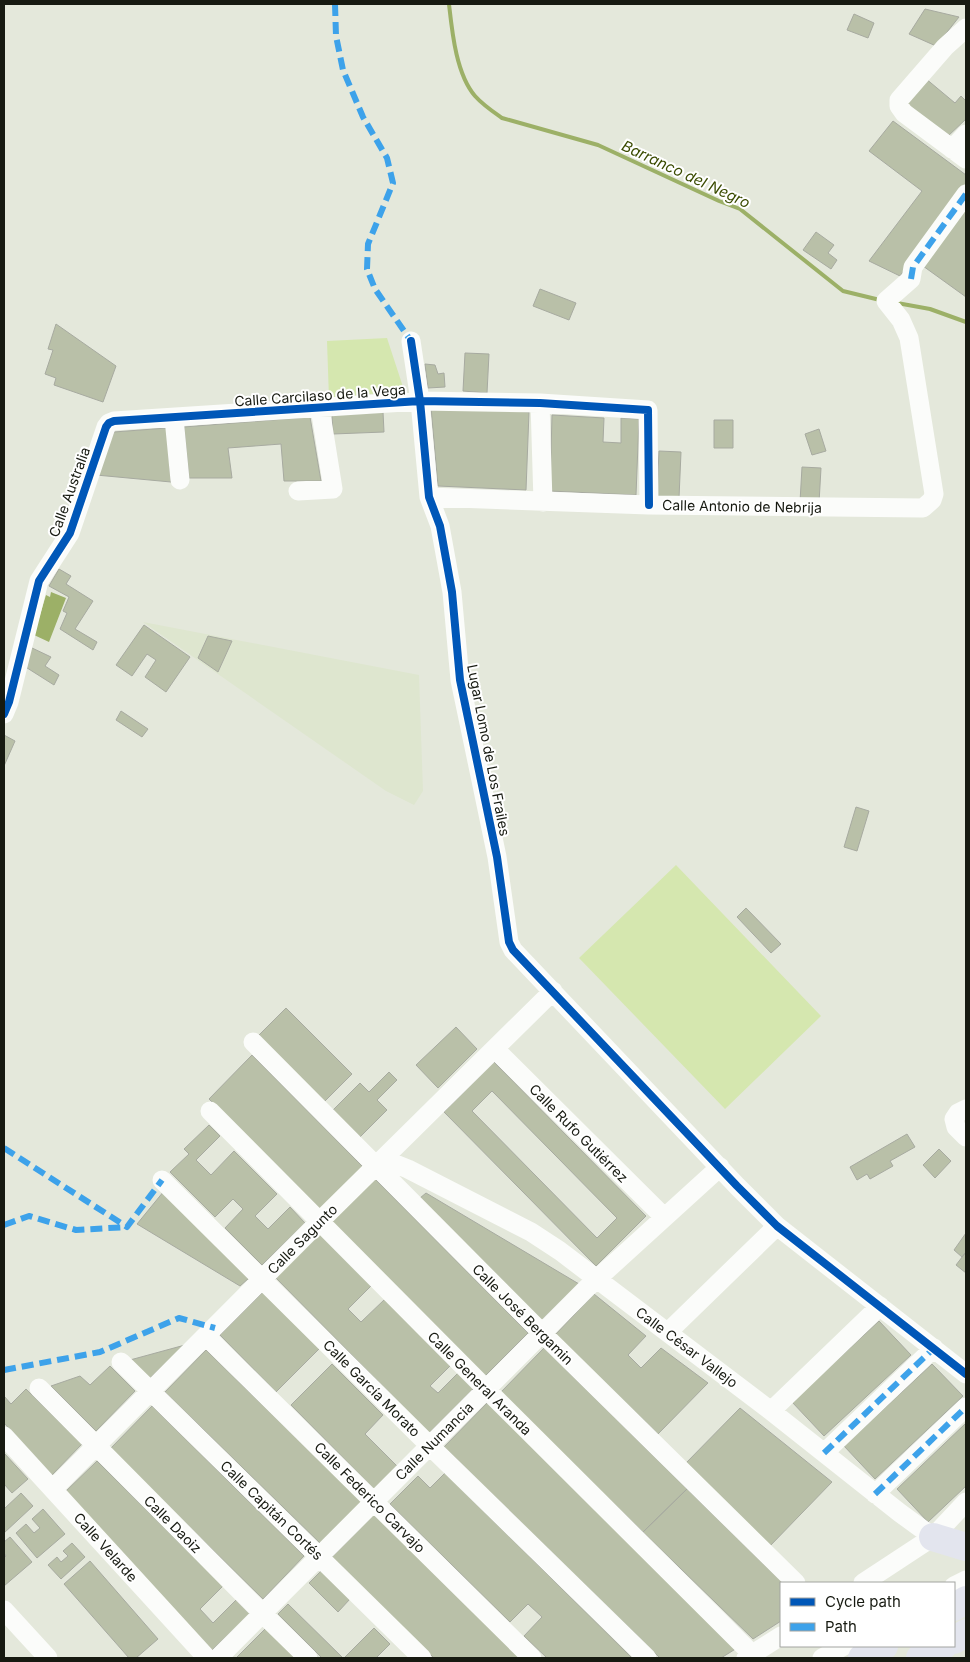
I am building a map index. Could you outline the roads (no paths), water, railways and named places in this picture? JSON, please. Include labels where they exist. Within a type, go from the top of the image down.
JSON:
[{"type":"highway","points":[[933,1537],[966,1547]]},
{"type":"highway","points":[[955,1606],[966,1600]]},
{"type":"highway","points":[[862,1658],[882,1647]]},
{"type":"highway","points":[[920,1658],[958,1649]]},
{"type":"street","points":[[966,28],[945,47],[899,100],[899,106],[904,113],[959,154],[966,134]]},
{"type":"street","name":"Calle Antonio de Nebrija","points":[[430,497],[649,505],[923,508],[932,500],[934,494],[909,338],[901,320],[886,301],[911,279],[913,267],[966,194]]},
{"type":"street","name":"Lugar Lomo de Los Frailes","points":[[411,341],[420,401],[430,497],[440,526],[452,592],[460,680],[497,857],[510,942],[513,950],[553,991]]},
{"type":"street","name":"Calle Carcilaso de la Vega","points":[[114,422],[420,401],[540,403],[648,410],[649,505]]},
{"type":"street","points":[[540,403],[543,502]]},
{"type":"street","points":[[298,491],[334,489],[320,408]]},
{"type":"street","points":[[174,418],[180,480]]},
{"type":"street","name":"Calle Australia","points":[[4,714],[9,702],[40,581],[70,533],[104,431],[109,423],[114,422]]},
{"type":"street","points":[[553,991],[777,1226],[966,1374]]},
{"type":"street","name":"Calle Sagunto","points":[[53,1489],[553,991]]},
{"type":"street","name":"Calle José Bergamin","points":[[253,1042],[542,1333],[795,1582]]},
{"type":"street","name":"Calle Rufo Gutiérrez","points":[[495,1049],[664,1217]]},
{"type":"street","points":[[966,1109],[958,1113],[954,1119],[956,1127],[966,1137]]},
{"type":"street","name":"Calle General Aranda","points":[[210,1110],[749,1656]]},
{"type":"street","points":[[404,1140],[403,1156],[408,1169]]},
{"type":"street","name":"Calle César Vallejo","points":[[377,1166],[393,1163],[408,1169],[531,1232],[560,1251],[771,1410],[933,1537]]},
{"type":"street","name":"Calle Numancia","points":[[218,1658],[597,1279],[720,1167]]},
{"type":"street","points":[[405,1194],[409,1184],[416,1180],[426,1179]]},
{"type":"street","name":"Calle García Morato","points":[[162,1180],[429,1446],[647,1658]]},
{"type":"street","points":[[668,1332],[777,1226]]},
{"type":"street","points":[[771,1410],[880,1306]]},
{"type":"street","name":"Calle Federico Carvajo","points":[[206,1336],[532,1658]]},
{"type":"street","points":[[824,1453],[934,1348]]},
{"type":"street","name":"Calle Capitán Cortés","points":[[121,1362],[422,1658]]},
{"type":"street","name":"Calle Daoiz","points":[[39,1388],[308,1658]]},
{"type":"street","points":[[876,1494],[966,1407]]},
{"type":"street","name":"Calle Velarde","points":[[4,1436],[207,1658]]},
{"type":"street","points":[[865,1582],[933,1537],[966,1502]]},
{"type":"street","points":[[4,1610],[48,1658]]},
{"type":"street","points":[[749,1656],[780,1637]]},
{"type":"street","points":[[822,1658],[842,1647]]},
{"type":"waterway","name":"Barranco del Negro","points":[[449,4],[456,52],[463,76],[475,96],[502,118],[598,145],[740,209],[843,291],[880,300]]},
{"type":"waterway","name":"Barranco del Negro","points":[[897,303],[930,309],[966,322]]}]
